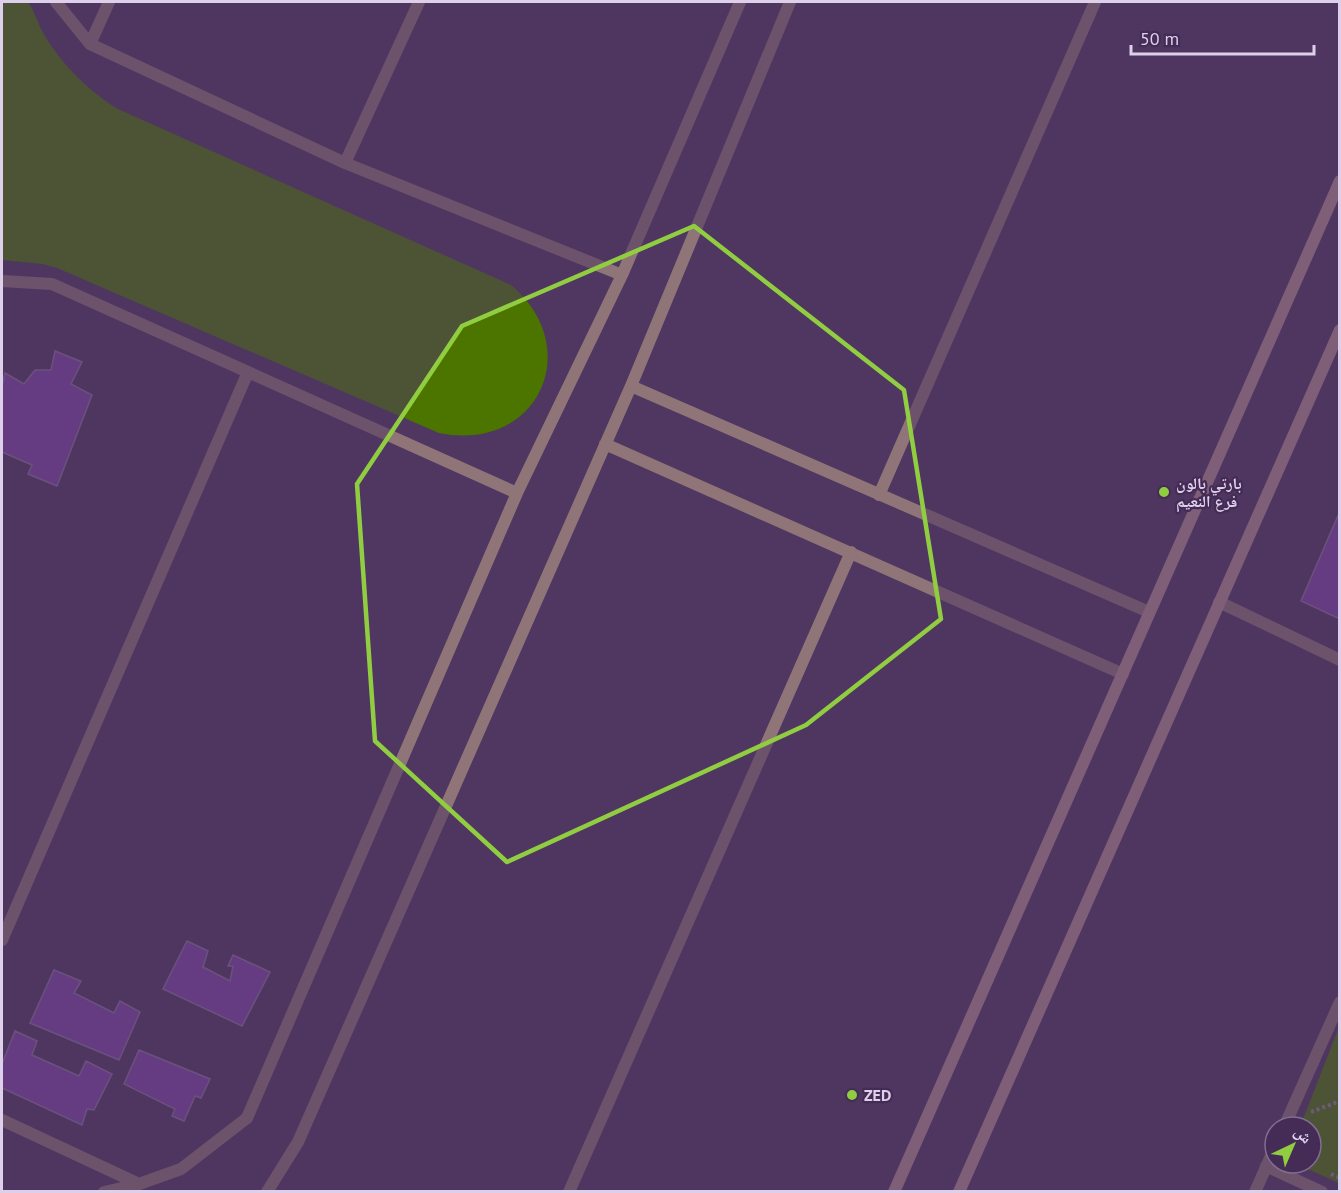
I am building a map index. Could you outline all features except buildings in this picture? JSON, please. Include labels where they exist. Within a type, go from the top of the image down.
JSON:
[{"type":"main road","points":[[894,1191],[1340,181]]},
{"type":"main road","points":[[959,1191],[1340,330]]},
{"type":"street","points":[[56,2],[90,44],[345,163],[622,275]]},
{"type":"street","points":[[90,44],[108,2]]},
{"type":"street","points":[[345,163],[418,2]]},
{"type":"street","points":[[105,1191],[139,1184],[181,1168],[247,1118],[517,493],[622,275],[740,2]]},
{"type":"street","points":[[267,1191],[298,1142],[606,444],[790,2]]},
{"type":"street","points":[[879,495],[1095,2]]},
{"type":"street","points":[[2,281],[52,284],[517,493]]},
{"type":"street","points":[[2,940],[248,372]]},
{"type":"street","points":[[631,386],[1149,612]]},
{"type":"street","points":[[606,444],[1123,674]]},
{"type":"street","points":[[569,1191],[850,552]]},
{"type":"street","points":[[1219,602],[1340,660]]},
{"type":"street","points":[[1289,1115],[1340,1002]]},
{"type":"street","points":[[2,1120],[139,1184]]},
{"type":"street","points":[[1255,1191],[1263,1173]]},
{"type":"street","points":[[1286,1175],[1322,1191]]},
{"type":"path","points":[[1310,1113],[1340,1101]]},
{"type":"highlighted area","points":[[694,226],[904,390],[941,619],[806,725],[507,862],[375,741],[357,484],[462,326]]},
{"type":"green space","points":[[2,2],[28,2],[52,47],[68,67],[87,86],[118,109],[511,285],[534,310],[545,338],[547,365],[540,390],[525,412],[503,427],[474,435],[439,433],[57,268],[43,264],[2,260]]},
{"type":"green space","points":[[1339,1027],[1340,1183],[1322,1175],[1323,1115],[1305,1115]]},
{"type":"place","name":"بارتي بالون فرع النعيم","points":[[1164,492]]},
{"type":"place","name":"ZED","points":[[852,1095]]}]
